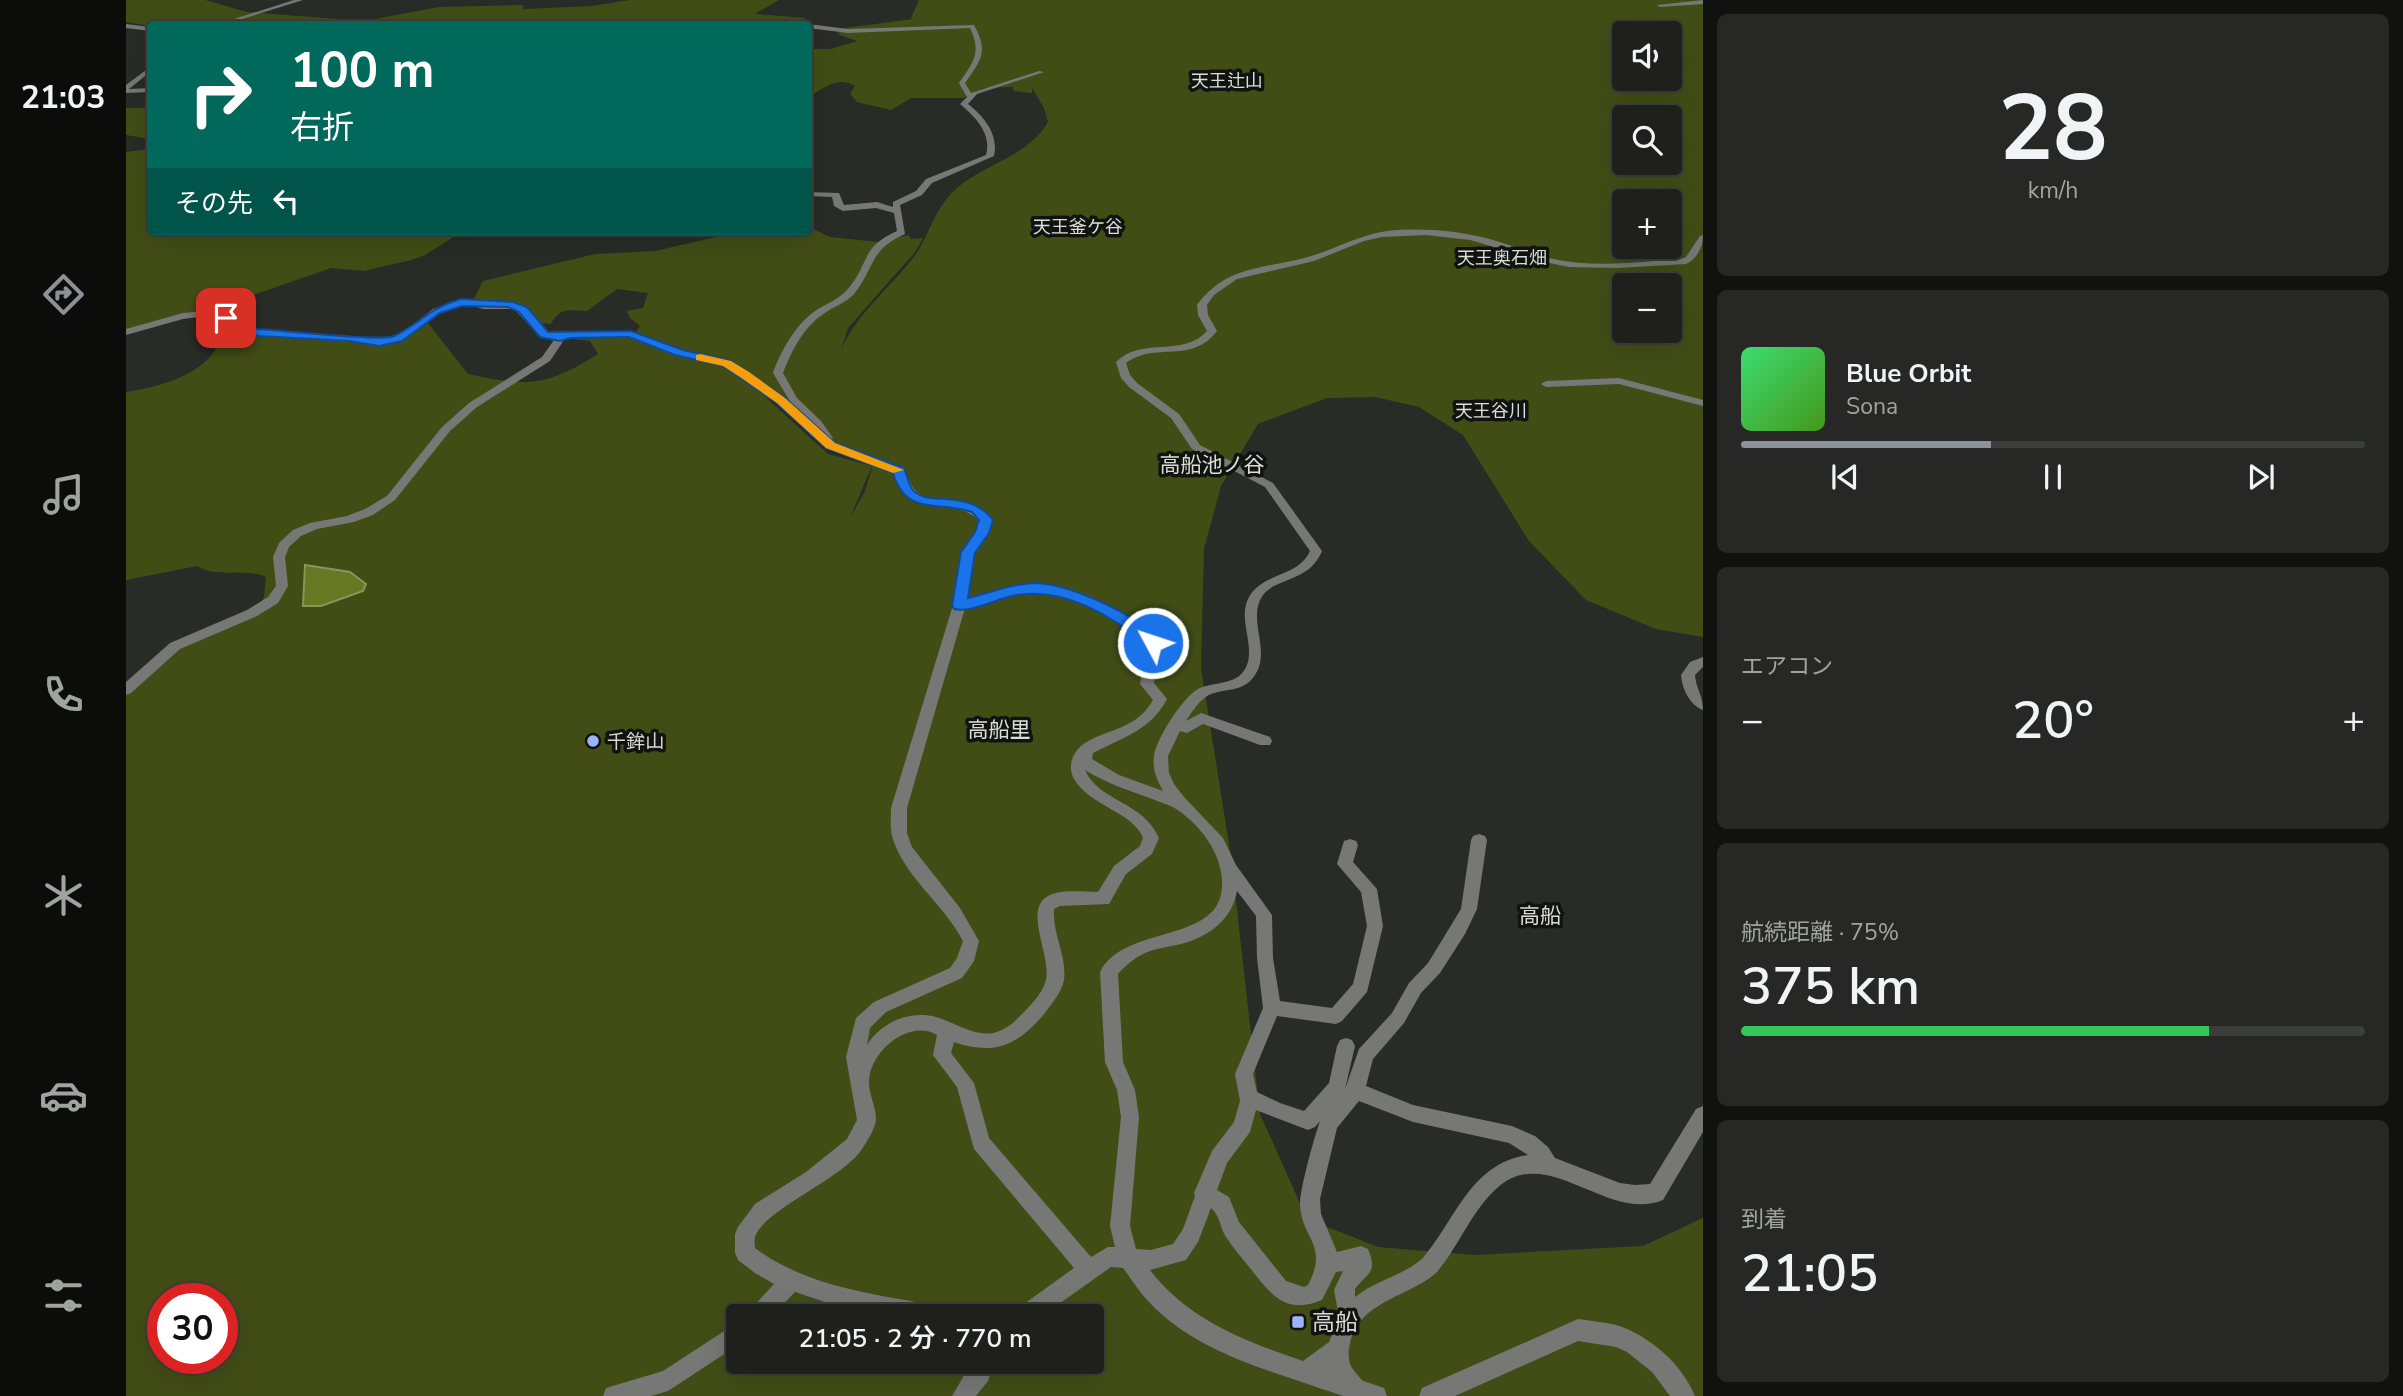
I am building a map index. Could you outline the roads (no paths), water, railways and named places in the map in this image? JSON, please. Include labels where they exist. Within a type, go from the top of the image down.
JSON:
[{"type":"street","points":[[238,21],[300,0]]},
{"type":"street","points":[[1660,5],[1703,2]]},
{"type":"street","points":[[126,26],[147,29]]},
{"type":"street","points":[[812,26],[848,31],[972,26],[978,38],[979,58],[962,83],[970,96]]},
{"type":"street","points":[[126,90],[147,72]]},
{"type":"street","points":[[830,446],[824,429],[796,403],[778,373],[782,357],[816,314],[853,290],[864,273],[871,254],[884,240],[902,232],[900,212],[896,204],[924,190],[929,181],[990,156],[992,142],[985,127],[975,111],[964,104],[970,96],[1041,72]]},
{"type":"street","points":[[126,90],[147,90]]},
{"type":"street","points":[[812,194],[835,195],[838,206],[843,208],[877,205],[900,212]]},
{"type":"street","points":[[1040,1304],[1108,1257],[1151,1260],[1179,1253],[1191,1235],[1204,1193],[1219,1158],[1243,1126],[1248,1097],[1244,1074],[1272,1008],[1265,958],[1264,915],[1230,868],[1213,834],[1167,786],[1160,760],[1163,747],[1200,695],[1242,681],[1250,674],[1257,649],[1250,611],[1254,599],[1261,590],[1306,568],[1314,559],[1316,551],[1269,485],[1195,447],[1175,416],[1133,385],[1121,368],[1125,358],[1138,353],[1199,344],[1212,331],[1203,315],[1202,305],[1206,298],[1216,289],[1245,273],[1265,267],[1304,262],[1372,236],[1432,233],[1461,235],[1555,262],[1574,263],[1683,262],[1689,259],[1703,238]]},
{"type":"street","points":[[126,332],[187,315],[209,314],[226,318],[244,330],[349,338],[379,343],[406,334],[436,311],[467,301],[484,306],[517,306],[539,331],[560,338]]},
{"type":"street","points":[[126,690],[175,646],[252,614],[273,600],[282,586],[279,557],[283,546],[297,533],[369,512],[391,498],[446,429],[473,405],[546,359],[560,338],[568,335],[631,334],[679,353],[727,364],[781,401],[830,446],[899,470],[905,489],[916,500],[961,504],[977,509],[986,520],[982,533],[968,552],[959,605],[899,808],[900,835],[912,859],[961,918],[971,941],[965,961],[956,973],[880,1007],[862,1024],[855,1057],[867,1121],[854,1145],[813,1179],[762,1212],[745,1234],[745,1253],[759,1267],[791,1281],[884,1304]]},
{"type":"street","points":[[1546,384],[1619,381],[1703,403]]},
{"type":"street","points":[[859,1080],[877,1040],[893,1030],[934,1024],[947,1032],[989,1044],[1005,1038],[1027,1021],[1055,981],[1044,917],[1046,906],[1057,899],[1103,899],[1120,870],[1146,850],[1151,838],[1146,825],[1098,795],[1083,782],[1077,767],[1078,757],[1086,750],[1147,720],[1155,712],[1160,699],[1147,684],[1153,643],[1133,625],[1101,606],[1038,588],[1014,591],[959,605]]},
{"type":"street","points":[[1703,662],[1695,664],[1688,672],[1688,683],[1690,692],[1703,705]]},
{"type":"street","points":[[1179,723],[1187,728],[1201,718],[1265,741]]},
{"type":"street","points":[[1086,750],[1084,761],[1093,772],[1150,790],[1186,807]]},
{"type":"street","points":[[1204,1193],[1222,1204],[1232,1229],[1280,1290],[1304,1297],[1315,1293],[1328,1264],[1327,1251],[1311,1215],[1313,1181],[1328,1124],[1356,1090],[1365,1055],[1398,1018],[1415,988],[1434,968],[1460,929],[1469,909],[1479,841]]},
{"type":"street","points":[[1272,1008],[1336,1016],[1361,987],[1375,926],[1369,889],[1345,864],[1350,845]]},
{"type":"street","points":[[1230,868],[1230,891],[1225,906],[1209,925],[1195,935],[1132,948],[1109,972],[1114,1062],[1126,1090],[1130,1117],[1120,1226],[1128,1258],[1157,1296],[1192,1324],[1245,1352],[1366,1393]]},
{"type":"street","points":[[947,1032],[942,1055],[965,1083],[981,1143],[1088,1269]]},
{"type":"street","points":[[1248,1097],[1276,1111],[1308,1121],[1337,1087],[1346,1046]]},
{"type":"street","points":[[1356,1090],[1376,1101],[1424,1117],[1488,1129],[1516,1138],[1536,1146],[1550,1167]]},
{"type":"street","points":[[1315,1375],[1336,1350],[1342,1331],[1350,1320],[1375,1294],[1429,1267],[1483,1188],[1501,1173],[1516,1166],[1550,1167],[1634,1195],[1656,1193],[1703,1115]]},
{"type":"street","points":[[1328,1264],[1361,1256],[1363,1266],[1347,1279],[1343,1295],[1350,1320]]},
{"type":"street","points":[[769,1304],[791,1281]]},
{"type":"street","points":[[1430,1396],[1578,1330],[1616,1336],[1634,1344],[1660,1364],[1684,1396]]},
{"type":"street","points":[[614,1396],[668,1380],[726,1341]]},
{"type":"street","points":[[1336,1350],[1340,1370],[1366,1393]]},
{"type":"street","points":[[963,1396],[979,1374]]},
{"type":"place","name":"千鉾山","points":[[593,741]]},
{"type":"place","name":"高船","points":[[1298,1322]]},
{"type":"district","name":"天王辻山","points":[[1227,81]]},
{"type":"district","name":"天王釜ケ谷","points":[[1078,227]]},
{"type":"district","name":"天王奥石畑","points":[[1502,258]]},
{"type":"district","name":"天王谷川","points":[[1491,411]]},
{"type":"district","name":"高船池ノ谷","points":[[1212,465]]},
{"type":"district","name":"高船里","points":[[999,730]]},
{"type":"district","name":"高船","points":[[1540,916]]}]
